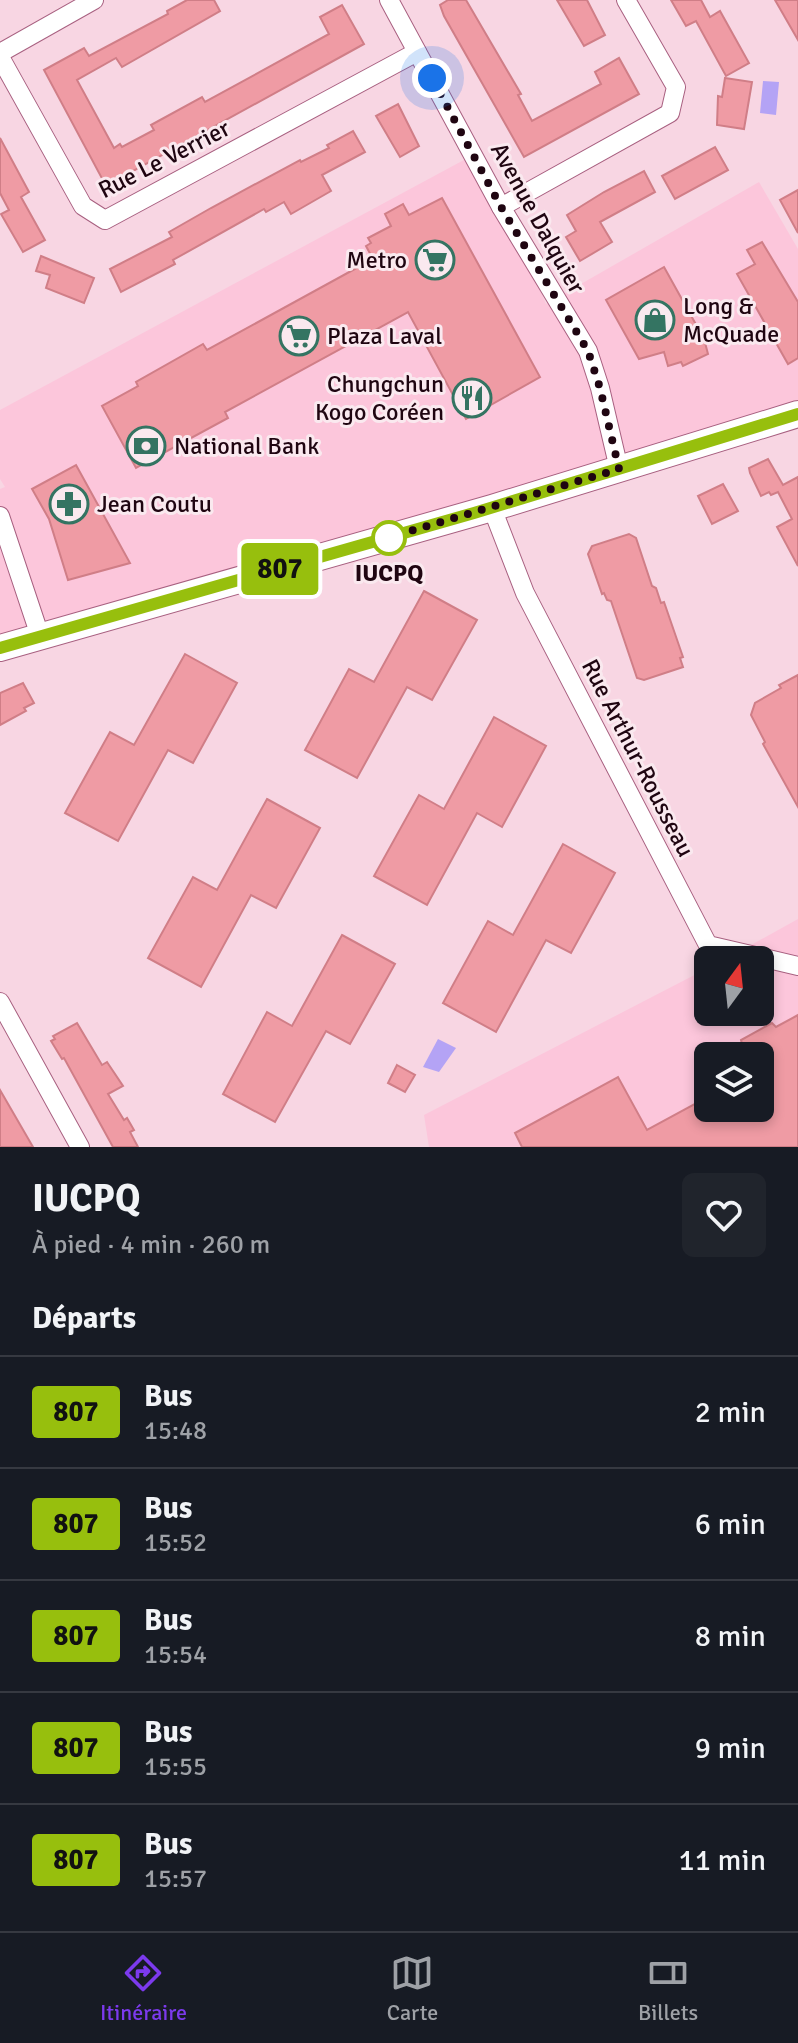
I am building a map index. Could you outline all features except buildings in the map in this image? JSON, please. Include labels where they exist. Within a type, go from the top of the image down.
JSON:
[{"type":"main road","points":[[0,648],[41,639],[492,508],[798,414]]},
{"type":"street","points":[[0,55],[94,0]]},
{"type":"street","name":"Avenue Dalquier","points":[[389,0],[501,207],[588,351],[619,469]]},
{"type":"street","points":[[501,207],[670,113],[676,87],[626,0]]},
{"type":"street","name":"Rue Le Verrier","points":[[0,55],[83,206],[105,220],[417,52]]},
{"type":"street","name":"Rue Arthur-Rousseau","points":[[492,508],[525,593],[708,945],[798,966]]},
{"type":"street","points":[[0,516],[41,639]]},
{"type":"street","points":[[0,1002],[80,1147]]},
{"type":"shaded area","points":[[763,81],[779,82],[776,115],[760,113]]},
{"type":"shaded area","points":[[475,154],[506,209],[546,304],[759,182],[798,249],[798,415],[0,648],[0,489],[5,487],[0,479],[0,410]]},
{"type":"shaded area","points":[[798,919],[798,1147],[429,1147],[424,1115],[694,975],[694,1026],[774,1026],[774,946],[749,946]]},
{"type":"shaded area","points":[[438,1039],[456,1048],[439,1072],[423,1067]]},
{"type":"bus line","name":"807","points":[[0,648],[41,639],[474,513],[798,414]]},
{"type":"place","name":"Metro","points":[[435,260]]},
{"type":"place","name":"Long & McQuade","points":[[655,320]]},
{"type":"place","name":"Plaza Laval","points":[[299,336]]},
{"type":"place","name":"Chungchun Kogo Coréen","points":[[472,398]]},
{"type":"place","name":"National Bank","points":[[146,446]]},
{"type":"place","name":"Jean Coutu","points":[[69,504]]},
{"type":"place","name":"IUCPQ","points":[[389,538]]},
{"type":"route","points":[[389,538],[619,469],[588,351],[501,207],[432,78]]}]
